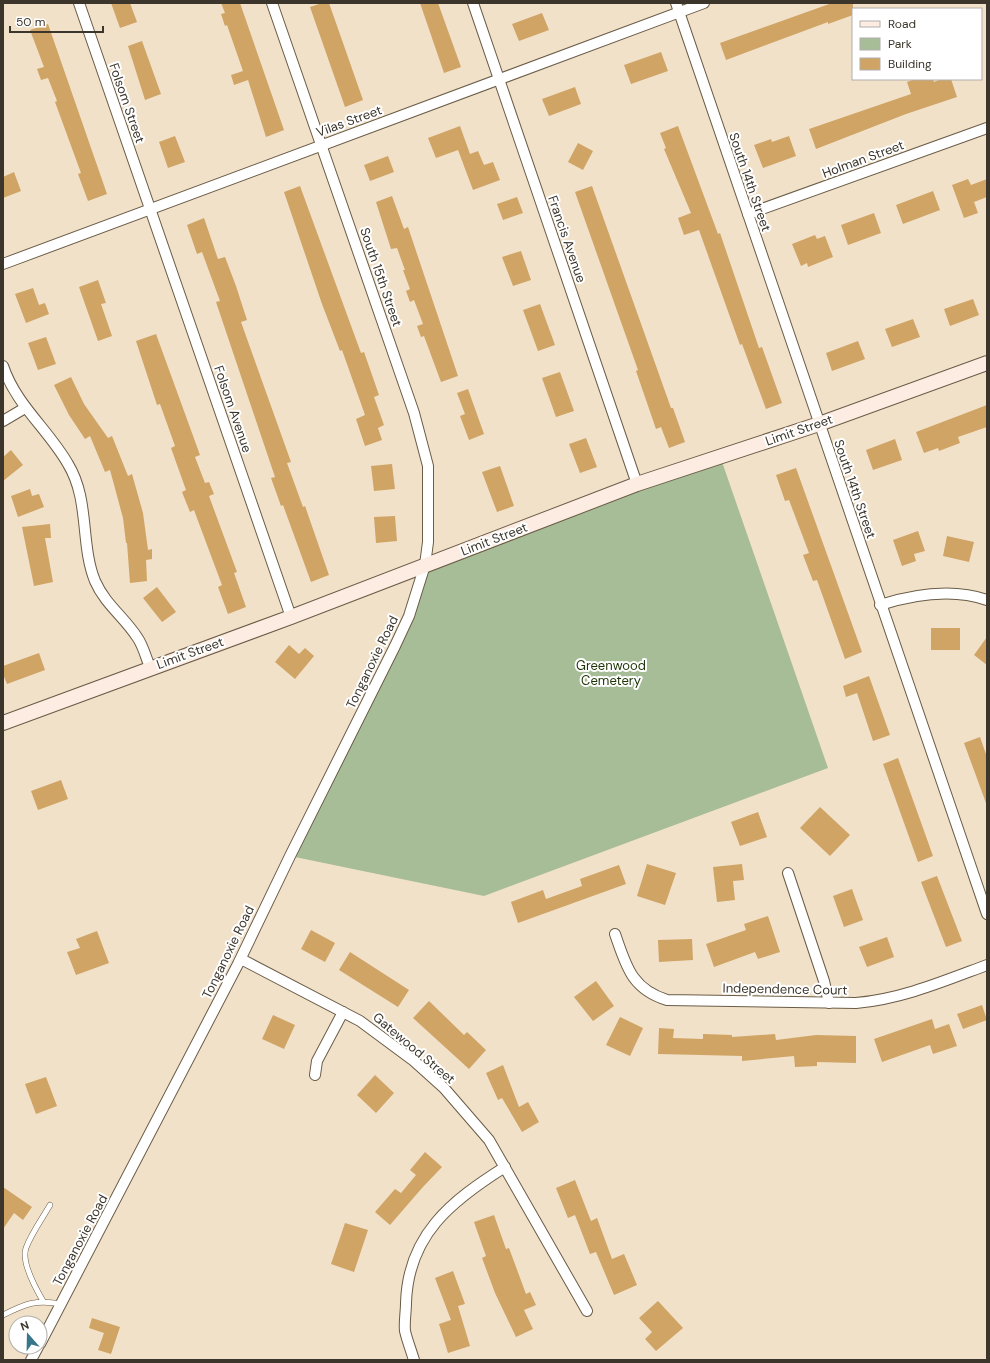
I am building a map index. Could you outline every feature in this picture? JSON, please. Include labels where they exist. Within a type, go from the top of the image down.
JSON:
[{"type":"street","name":"Folsom Street","points":[[79,3],[150,210]]},
{"type":"street","name":"South 15th Street","points":[[272,3],[414,413],[428,466],[429,520],[426,565]]},
{"type":"street","name":"Francis Avenue","points":[[473,3],[637,484]]},
{"type":"street","name":"Vilas Street","points":[[3,264],[499,79],[677,8],[704,3]]},
{"type":"street","name":"South 14th Street","points":[[677,8],[880,605],[987,914]]},
{"type":"street","name":"Holman Street","points":[[748,214],[987,128]]},
{"type":"street","name":"Folsom Avenue","points":[[150,210],[291,616]]},
{"type":"street","name":"Limit Street","points":[[3,723],[291,616],[637,484],[819,424],[987,363]]},
{"type":"street","points":[[3,366],[25,408],[69,464],[81,495],[88,561],[96,582],[107,603],[122,618],[138,638],[150,668]]},
{"type":"street","points":[[3,421],[25,408]]},
{"type":"street","name":"Tonganoxie Road","points":[[48,1329],[241,959],[290,856],[395,646],[409,616],[426,565]]},
{"type":"street","points":[[880,605],[909,596],[944,593],[977,596],[987,600]]},
{"type":"street","points":[[788,873],[824,981],[829,1003]]},
{"type":"street","name":"Independence Court","points":[[614,934],[633,979],[642,989],[653,996],[666,1000],[829,1003],[882,1001],[987,966]]},
{"type":"street","name":"Gatewood Street","points":[[241,959],[360,1021],[396,1048],[444,1088],[489,1140],[587,1310]]},
{"type":"street","points":[[315,1075],[317,1061],[344,1012]]},
{"type":"street","points":[[414,1360],[405,1329],[406,1288],[415,1256],[430,1228],[446,1209],[473,1187],[505,1167]]},
{"type":"lane","points":[[43,1301],[30,1275],[26,1260],[26,1249],[50,1205]]},
{"type":"lane","points":[[3,1315],[16,1308],[43,1301],[61,1304]]},
{"type":"green space","name":"Greenwood Cemetery","points":[[720,456],[828,768],[484,896],[290,856],[395,646],[425,565]]},
{"type":"building","points":[[111,3],[130,3],[137,22],[120,28]]},
{"type":"building","points":[[221,3],[240,3],[284,130],[266,137],[248,80],[234,85],[231,75],[243,71],[227,25],[225,26],[221,14],[225,13]]},
{"type":"building","points":[[322,3],[329,3],[363,100],[345,107],[310,7]]},
{"type":"building","points":[[420,3],[438,3],[461,67],[444,73]]},
{"type":"building","points":[[832,3],[853,3],[852,15],[828,24],[828,22],[726,60],[720,43]]},
{"type":"building","points":[[542,13],[549,30],[519,41],[512,24]]},
{"type":"building","points":[[48,24],[107,194],[88,201],[78,174],[81,173],[55,102],[57,101],[48,78],[41,80],[37,69],[44,67],[30,30]]},
{"type":"building","points":[[142,41],[161,94],[145,100],[128,46]]},
{"type":"building","points":[[661,52],[668,71],[631,84],[624,65]]},
{"type":"building","points":[[912,80],[933,80],[934,82],[939,80],[951,80],[957,97],[906,114],[816,149],[809,129],[911,94],[907,82]]},
{"type":"building","points":[[575,87],[581,104],[549,116],[542,99]]},
{"type":"building","points":[[460,126],[470,154],[478,151],[484,165],[493,162],[500,180],[473,190],[458,150],[436,158],[428,138]]},
{"type":"building","points":[[678,126],[718,234],[720,233],[759,348],[762,347],[782,403],[766,409],[742,344],[740,345],[699,230],[684,235],[678,218],[691,213],[664,149],[666,148],[660,133]]},
{"type":"building","points":[[175,136],[185,162],[168,168],[159,142]]},
{"type":"building","points":[[789,136],[796,156],[763,168],[754,145],[771,139],[772,142]]},
{"type":"building","points":[[578,143],[593,151],[583,170],[568,162]]},
{"type":"building","points":[[388,156],[394,172],[370,181],[364,165]]},
{"type":"building","points":[[14,172],[21,191],[3,198],[3,177]]},
{"type":"building","points":[[968,179],[971,185],[987,179],[987,197],[974,202],[978,213],[964,218],[952,185]]},
{"type":"building","points":[[300,186],[361,353],[364,352],[379,395],[374,397],[384,425],[378,428],[382,440],[365,446],[356,419],[365,415],[342,350],[340,351],[322,304],[284,192]]},
{"type":"building","points":[[592,186],[671,408],[673,408],[685,442],[669,448],[661,427],[656,429],[636,371],[638,370],[575,192]]},
{"type":"building","points":[[933,191],[940,210],[903,224],[896,205]]},
{"type":"building","points":[[392,196],[404,229],[408,227],[458,376],[441,382],[424,336],[421,337],[417,326],[423,324],[414,300],[410,302],[406,291],[410,289],[403,270],[405,270],[397,248],[391,249],[376,202]]},
{"type":"building","points":[[517,197],[523,213],[503,220],[497,204]]},
{"type":"building","points":[[874,213],[881,233],[848,245],[841,225]]},
{"type":"building","points":[[204,218],[218,259],[225,257],[236,286],[247,320],[241,322],[291,462],[287,463],[303,507],[305,506],[329,575],[311,582],[283,505],[281,506],[271,478],[275,477],[216,302],[220,301],[202,252],[197,254],[187,225]]},
{"type":"building","points":[[815,235],[817,239],[825,236],[833,257],[808,267],[807,263],[801,266],[792,244]]},
{"type":"building","points":[[521,251],[531,280],[513,286],[502,257]]},
{"type":"building","points":[[98,280],[106,303],[101,304],[112,336],[98,341],[79,287]]},
{"type":"building","points":[[33,288],[39,305],[45,303],[49,314],[26,323],[15,294]]},
{"type":"building","points":[[973,299],[979,315],[950,326],[944,309]]},
{"type":"building","points":[[540,304],[555,345],[538,351],[523,310]]},
{"type":"building","points":[[913,319],[920,337],[892,347],[885,329]]},
{"type":"building","points":[[156,334],[200,455],[195,457],[205,483],[209,482],[214,494],[209,496],[237,572],[234,573],[246,607],[228,614],[218,587],[222,585],[194,510],[190,512],[182,492],[186,490],[171,448],[175,446],[160,404],[157,405],[136,341]]},
{"type":"building","points":[[46,337],[56,364],[38,370],[28,343]]},
{"type":"building","points":[[858,341],[865,359],[832,371],[826,353]]},
{"type":"building","points":[[560,372],[574,411],[556,417],[542,378]]},
{"type":"building","points":[[71,377],[84,404],[108,438],[112,436],[128,476],[132,474],[143,513],[148,550],[152,549],[152,559],[146,560],[147,581],[130,583],[127,543],[123,518],[110,470],[105,472],[90,436],[85,439],[69,415],[54,385]]},
{"type":"building","points":[[468,389],[484,434],[469,440],[460,416],[465,414],[457,393]]},
{"type":"building","points":[[987,405],[987,427],[958,437],[960,443],[939,451],[938,448],[924,453],[916,432]]},
{"type":"building","points":[[586,438],[597,467],[580,473],[569,444]]},
{"type":"building","points":[[895,439],[902,460],[873,470],[866,450]]},
{"type":"building","points":[[11,450],[23,465],[3,481],[3,457]]},
{"type":"building","points":[[392,464],[395,489],[374,491],[371,466]]},
{"type":"building","points":[[500,466],[514,506],[497,512],[482,472]]},
{"type":"building","points":[[796,468],[862,652],[845,659],[817,580],[813,581],[803,555],[809,553],[789,500],[785,501],[776,475]]},
{"type":"building","points":[[30,489],[32,496],[39,494],[44,507],[18,517],[11,496]]},
{"type":"building","points":[[395,516],[397,541],[376,543],[374,517]]},
{"type":"building","points":[[50,524],[51,538],[45,538],[53,582],[34,586],[22,527]]},
{"type":"building","points":[[918,531],[925,551],[914,554],[916,561],[902,566],[893,540]]},
{"type":"building","points":[[947,536],[974,542],[969,562],[943,556]]},
{"type":"building","points":[[157,587],[176,612],[162,622],[143,598]]},
{"type":"building","points":[[931,628],[960,628],[960,650],[931,650]]},
{"type":"building","points":[[987,637],[987,665],[974,655]]},
{"type":"building","points":[[289,645],[299,654],[305,648],[314,656],[295,679],[275,662]]},
{"type":"building","points":[[39,653],[45,670],[7,684],[3,674],[3,666]]},
{"type":"building","points":[[869,676],[890,735],[873,741],[857,693],[846,697],[843,686]]},
{"type":"building","points":[[980,737],[987,757],[986,803],[964,743]]},
{"type":"building","points":[[898,758],[933,856],[918,862],[883,764]]},
{"type":"building","points":[[61,780],[68,799],[38,810],[31,791]]},
{"type":"building","points":[[820,807],[850,835],[830,856],[800,828]]},
{"type":"building","points":[[758,812],[767,837],[740,846],[731,822]]},
{"type":"building","points":[[647,864],[676,873],[665,905],[637,896]]},
{"type":"building","points":[[742,864],[744,880],[733,881],[735,900],[717,902],[713,867]]},
{"type":"building","points":[[619,865],[626,884],[518,923],[511,902],[543,890],[546,899],[582,886],[580,879]]},
{"type":"building","points":[[937,876],[962,941],[946,947],[921,882]]},
{"type":"building","points":[[852,889],[863,920],[844,927],[833,896]]},
{"type":"building","points":[[768,916],[780,952],[758,959],[755,952],[714,967],[706,944],[746,930],[744,924]]},
{"type":"building","points":[[311,930],[335,943],[325,962],[301,949]]},
{"type":"building","points":[[97,931],[109,963],[76,975],[67,952],[80,948],[76,939]]},
{"type":"building","points":[[887,937],[894,957],[867,967],[859,947]]},
{"type":"building","points":[[692,939],[693,960],[659,962],[658,940]]},
{"type":"building","points":[[350,952],[409,990],[398,1007],[339,970]]},
{"type":"building","points":[[596,981],[614,1006],[593,1021],[574,997]]},
{"type":"building","points":[[429,1001],[464,1035],[467,1032],[486,1050],[469,1069],[413,1018]]},
{"type":"building","points":[[982,1005],[987,1020],[963,1029],[957,1014]]},
{"type":"building","points":[[273,1015],[295,1025],[284,1049],[262,1039]]},
{"type":"building","points":[[620,1017],[643,1028],[630,1056],[606,1045]]},
{"type":"building","points":[[932,1019],[935,1029],[949,1024],[957,1046],[933,1054],[930,1045],[882,1062],[874,1039]]},
{"type":"building","points":[[659,1028],[674,1029],[673,1038],[703,1039],[703,1034],[732,1035],[732,1037],[775,1034],[776,1040],[816,1035],[856,1036],[856,1063],[817,1062],[817,1066],[795,1067],[794,1056],[742,1061],[742,1056],[658,1054]]},
{"type":"building","points":[[503,1065],[519,1107],[528,1102],[539,1122],[522,1132],[502,1098],[498,1100],[486,1073]]},
{"type":"building","points":[[375,1075],[394,1093],[376,1113],[357,1095]]},
{"type":"building","points":[[46,1077],[57,1106],[36,1114],[25,1084]]},
{"type":"building","points":[[425,1152],[442,1167],[390,1225],[375,1212],[395,1189],[401,1193],[416,1175],[410,1170]]},
{"type":"building","points":[[575,1180],[591,1221],[597,1218],[612,1259],[624,1254],[637,1285],[614,1295],[596,1252],[590,1254],[575,1215],[568,1218],[556,1188]]},
{"type":"building","points":[[3,1187],[32,1207],[23,1220],[14,1213],[3,1229]]},
{"type":"building","points":[[494,1215],[506,1249],[509,1248],[526,1294],[530,1292],[536,1305],[524,1310],[533,1329],[516,1337],[495,1293],[482,1258],[486,1256],[474,1222]]},
{"type":"building","points":[[345,1223],[368,1230],[354,1272],[331,1264]]},
{"type":"building","points":[[453,1271],[465,1304],[458,1306],[470,1346],[448,1353],[439,1324],[451,1320],[435,1278]]},
{"type":"building","points":[[658,1301],[683,1328],[656,1351],[645,1339],[652,1332],[639,1318]]},
{"type":"building","points":[[92,1318],[120,1327],[111,1354],[98,1350],[104,1333],[89,1328]]}]
